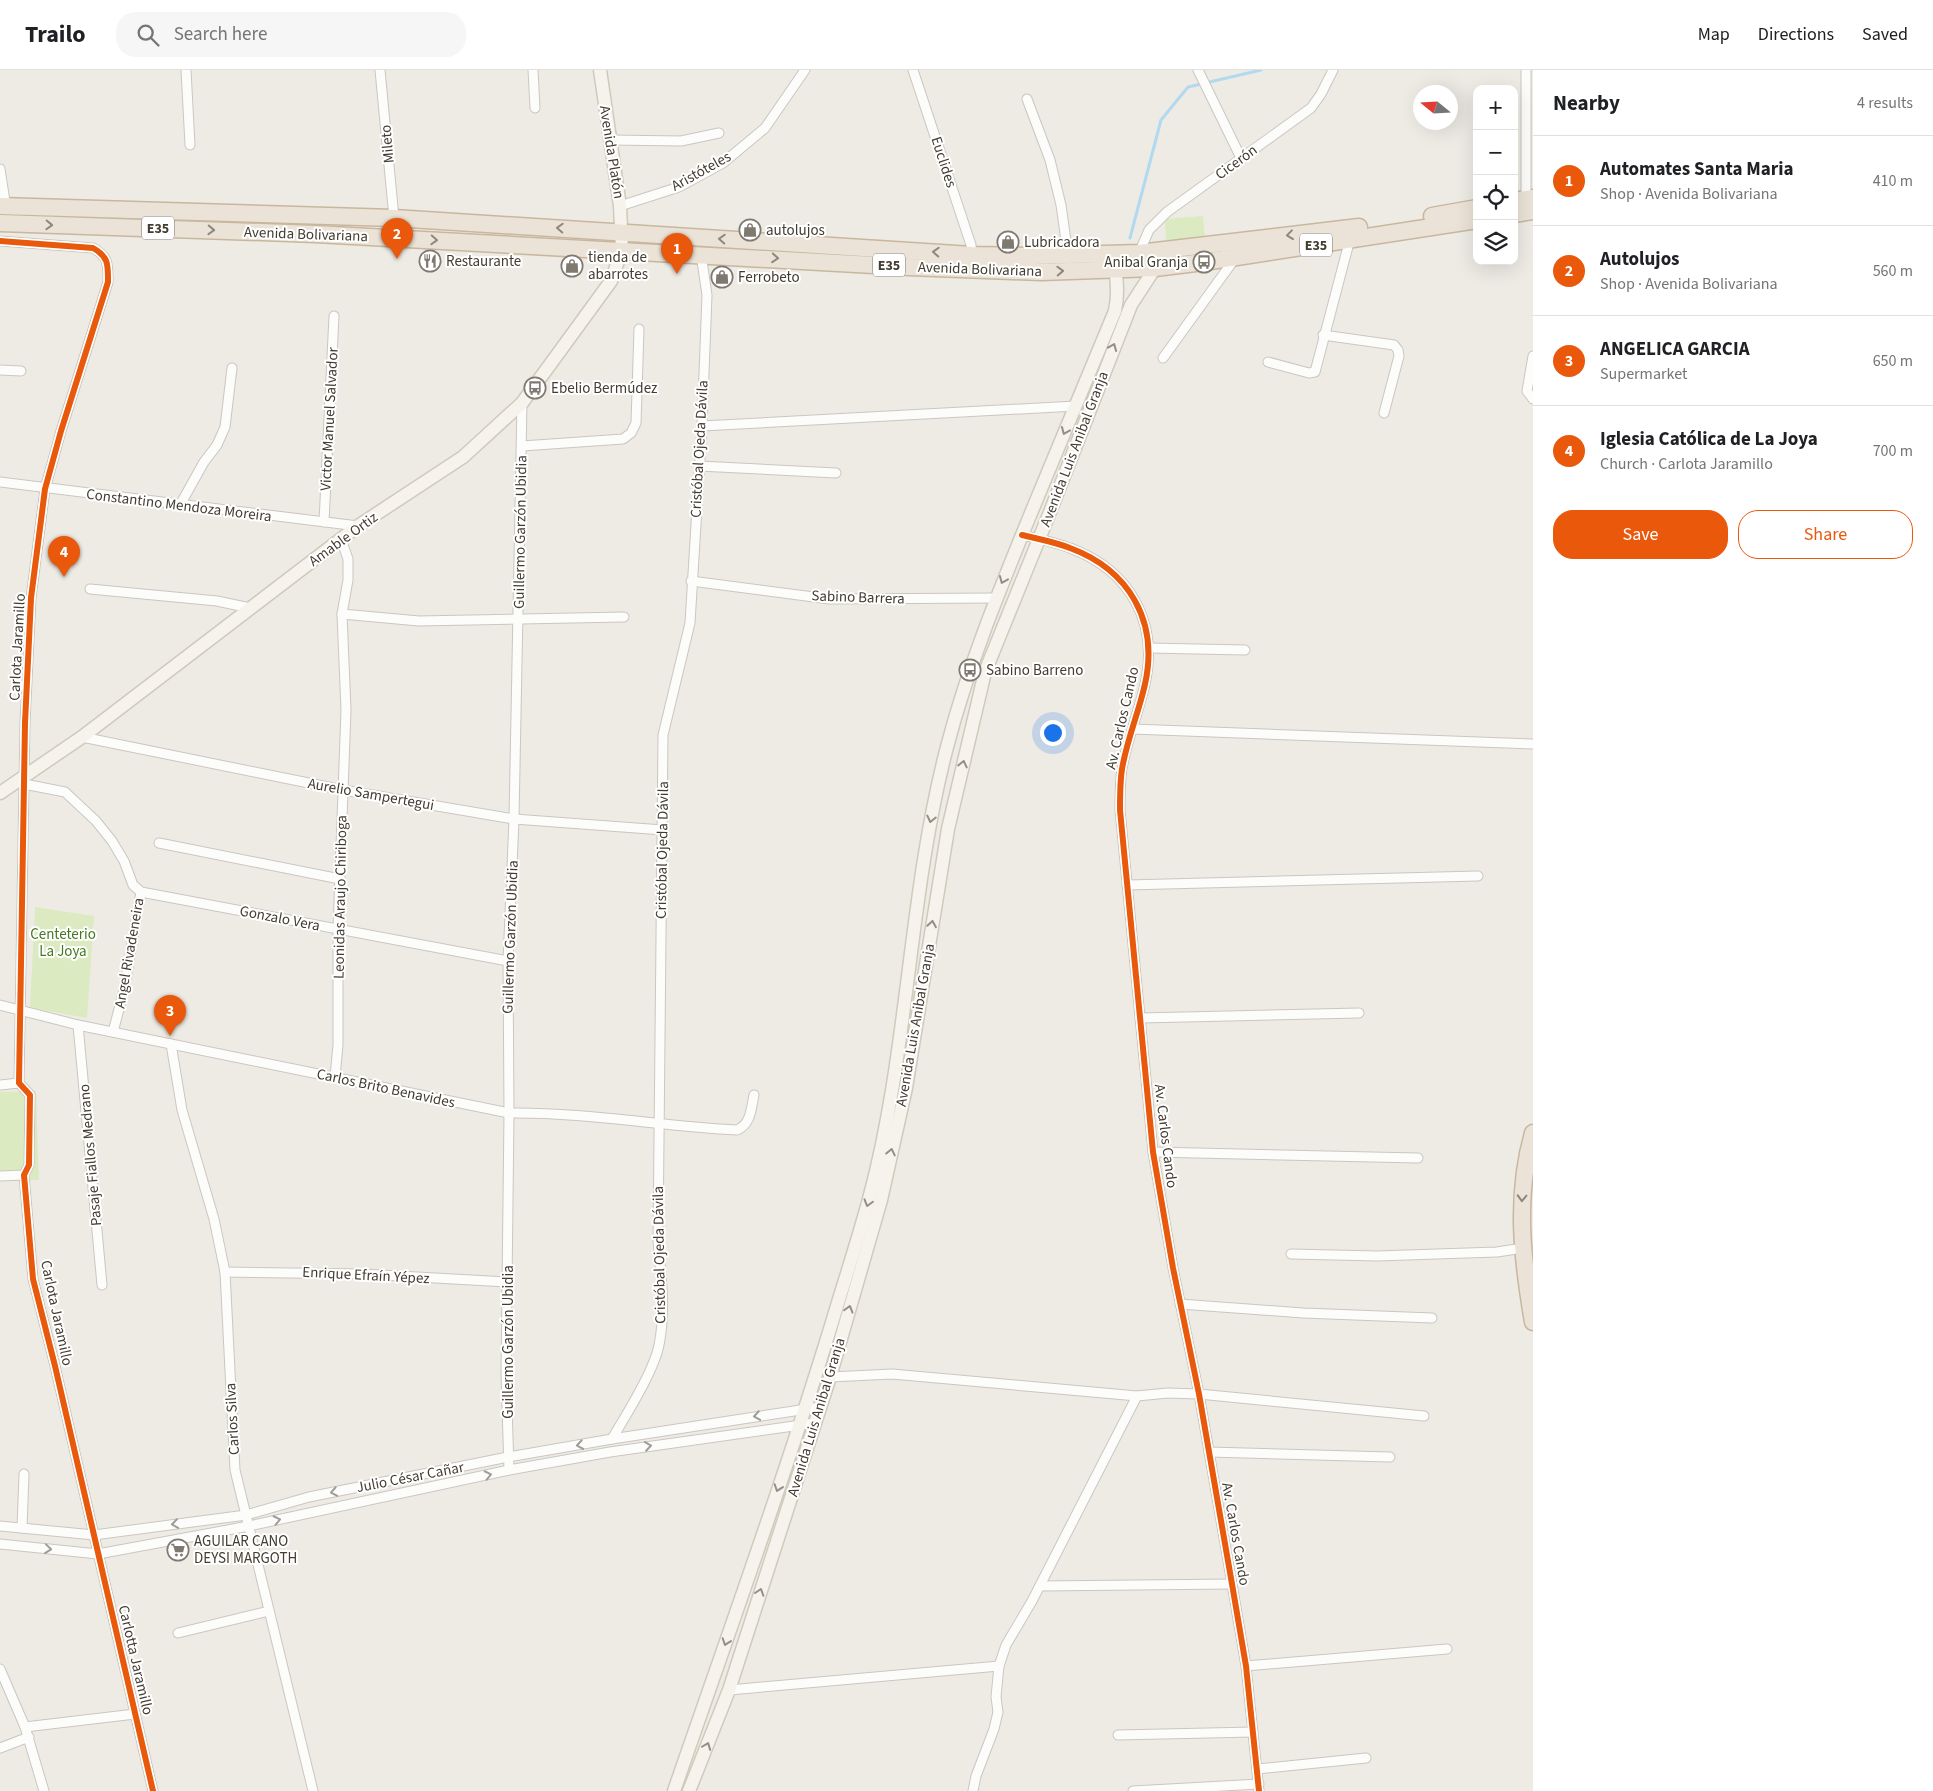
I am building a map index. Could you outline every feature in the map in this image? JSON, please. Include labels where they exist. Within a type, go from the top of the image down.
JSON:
[{"type":"highway","name":"Avenida Bolivariana","points":[[3,206],[394,218],[622,241],[701,254],[1041,272],[1155,268],[1473,221]]},
{"type":"highway","name":"Avenida Bolivariana","points":[[4,223],[316,234],[622,241],[972,255],[1068,255],[1139,254],[1373,226],[1473,209]]},
{"type":"highway","points":[[1533,1133],[1523,1181],[1521,1228],[1533,1322]]},
{"type":"main road","name":"Avenida Platón","points":[[600,70],[620,206],[622,241]]},
{"type":"main road","name":"Amable Ortiz","points":[[0,794],[24,780],[82,737],[358,526],[463,457],[522,404],[611,281],[622,241]]},
{"type":"main road","name":"Avenida Luis Anibal Granja","points":[[689,1791],[729,1690],[830,1377],[881,1200],[904,1097],[948,830],[985,672],[1131,305],[1155,268]]},
{"type":"main road","name":"Avenida Luis Anibal Granja","points":[[674,1791],[806,1409],[870,1198],[894,1086],[910,974],[920,877],[947,746],[970,670],[996,598],[1115,311],[1118,299],[1118,286],[1115,270]]},
{"type":"street","points":[[186,70],[190,145]]},
{"type":"street","name":"Mileto","points":[[380,70],[394,218]]},
{"type":"street","points":[[533,70],[535,108]]},
{"type":"street","name":"Aristóteles","points":[[620,206],[679,187],[723,163],[765,128],[805,70]]},
{"type":"street","name":"Euclides","points":[[913,70],[972,245],[972,255]]},
{"type":"street","points":[[1198,70],[1241,158]]},
{"type":"street","name":"Cicerón","points":[[1139,254],[1149,230],[1167,212],[1311,108],[1321,94],[1333,70]]},
{"type":"street","points":[[1526,70],[1527,202]]},
{"type":"street","points":[[1027,100],[1050,160],[1061,205],[1068,255]]},
{"type":"street","points":[[610,140],[681,141],[720,133]]},
{"type":"street","points":[[0,170],[4,223]]},
{"type":"street","points":[[1268,362],[1309,373],[1315,372],[1323,334],[1350,240]]},
{"type":"street","name":"Carlota Jaramillo","points":[[0,241],[93,248],[104,254],[108,266],[108,282],[61,431],[45,489],[31,598],[24,780],[19,1083],[30,1095],[29,1165],[24,1175],[33,1280],[94,1535]]},
{"type":"street","name":"Cristóbal Ojeda Dávila","points":[[612,1439],[649,1371],[659,1346],[663,1303],[658,1241],[663,735],[690,623],[691,581],[702,426],[707,295],[701,254]]},
{"type":"street","points":[[1163,358],[1236,257]]},
{"type":"street","name":"Victor Manuel Salvador","points":[[324,522],[334,316]]},
{"type":"street","points":[[522,446],[624,439],[631,432],[636,423],[639,329]]},
{"type":"street","points":[[1323,334],[1394,345],[1398,350],[1399,356],[1384,412]]},
{"type":"street","points":[[1533,356],[1527,391],[1533,399]]},
{"type":"street","points":[[180,505],[204,462],[217,445],[225,427],[232,368]]},
{"type":"street","points":[[0,370],[20,371]]},
{"type":"street","name":"Guillermo Garzón Ubidia","points":[[509,1470],[507,1282],[508,961],[514,819],[522,404]]},
{"type":"street","points":[[702,426],[1076,406]]},
{"type":"street","points":[[699,466],[836,473]]},
{"type":"street","name":"Constantino Mendoza Moreira","points":[[0,482],[358,526]]},
{"type":"street","name":"Av. Carlos Cando","points":[[1022,535],[1069,547],[1099,561],[1126,585],[1136,599],[1143,615],[1149,648],[1145,683],[1122,768],[1120,810],[1153,1152],[1180,1304],[1199,1394],[1246,1666],[1259,1787]]},
{"type":"street","name":"Leonidas Araujo Chiriboga","points":[[335,1078],[338,1045],[338,929],[346,710],[342,614],[348,580],[348,559],[341,539]]},
{"type":"street","name":"Sabino Barrera","points":[[691,581],[829,599],[996,598]]},
{"type":"street","points":[[90,589],[217,601],[250,608]]},
{"type":"street","points":[[342,614],[419,621],[624,617]]},
{"type":"street","points":[[1149,648],[1245,650]]},
{"type":"street","points":[[1132,729],[1533,744]]},
{"type":"street","name":"Aurelio Sampertegui","points":[[82,737],[343,790],[514,819],[663,830]]},
{"type":"street","name":"Angel Rivadeneira","points":[[24,780],[65,792],[90,815],[112,840],[124,861],[133,885],[141,892],[124,990],[113,1032]]},
{"type":"street","points":[[159,843],[340,879]]},
{"type":"street","points":[[1127,885],[1478,876]]},
{"type":"street","name":"Gonzalo Vera","points":[[141,892],[508,961]]},
{"type":"street","name":"Carlos Brito Benavides","points":[[0,1005],[78,1025],[509,1113],[543,1113],[737,1130],[744,1127],[748,1122],[754,1095]]},
{"type":"street","points":[[1140,1018],[1359,1013]]},
{"type":"street","name":"Pasaje Fiallos Medrano","points":[[78,1025],[102,1285]]},
{"type":"street","name":"Carlos Silva","points":[[171,1044],[182,1110],[214,1219],[225,1272],[235,1470],[313,1791]]},
{"type":"street","points":[[0,1085],[19,1083]]},
{"type":"street","points":[[1153,1152],[1418,1158]]},
{"type":"street","points":[[0,1176],[24,1175]]},
{"type":"street","points":[[1291,1254],[1377,1256],[1497,1252],[1523,1248]]},
{"type":"street","name":"Enrique Efraín Yépez","points":[[225,1272],[355,1274],[507,1282]]},
{"type":"street","points":[[1180,1304],[1303,1313],[1432,1318]]},
{"type":"street","points":[[830,1377],[892,1374],[1137,1396],[1168,1393],[1199,1394],[1424,1416]]},
{"type":"street","points":[[973,1791],[996,1721],[999,1666],[1006,1645],[1040,1586],[1137,1396]]},
{"type":"street","name":"Julio César Cañar","points":[[0,1526],[94,1535],[246,1515],[309,1497],[508,1457],[820,1407]]},
{"type":"street","name":"Julio César Cañar","points":[[0,1544],[98,1554],[249,1526],[509,1470],[610,1452],[815,1423]]},
{"type":"street","points":[[1209,1452],[1390,1457]]},
{"type":"street","points":[[22,1528],[24,1474]]},
{"type":"street","name":"Carlotta Jaramillo","points":[[94,1535],[153,1791]]},
{"type":"street","points":[[1040,1586],[1232,1584]]},
{"type":"street","points":[[178,1632],[268,1611]]},
{"type":"street","points":[[1246,1666],[1447,1649]]},
{"type":"street","points":[[729,1690],[999,1666]]},
{"type":"street","points":[[0,1669],[3,1687],[25,1727],[44,1791]]},
{"type":"street","points":[[25,1727],[135,1714]]},
{"type":"street","points":[[1118,1734],[1253,1732]]},
{"type":"street","points":[[0,1748],[28,1737]]},
{"type":"street","points":[[1257,1769],[1366,1758]]},
{"type":"street","points":[[1133,1791],[1259,1787]]},
{"type":"green space","points":[[1203,216],[1205,238],[1166,240],[1165,219]]},
{"type":"green space","name":"Centeterio La Joya","points":[[35,907],[94,916],[87,1018],[30,1008]]},
{"type":"green space","points":[[36,1091],[39,1180],[0,1181],[0,1092]]},
{"type":"waterway","points":[[1130,238],[1161,120],[1188,87],[1261,70]]},
{"type":"cycle path","points":[[0,241],[93,248],[105,258],[107,266],[108,282],[61,431],[45,489],[31,598],[25,723],[19,1083],[30,1095],[29,1165],[24,1175],[33,1279],[55,1366],[153,1791]]},
{"type":"cycle path","points":[[1022,535],[1070,548],[1091,558],[1109,570],[1123,584],[1135,601],[1143,619],[1147,639],[1148,661],[1145,684],[1124,758],[1120,810],[1153,1152],[1173,1268],[1199,1394],[1246,1666],[1259,1791]]},
{"type":"place","name":"autolujos","points":[[750,230]]},
{"type":"place","name":"Lubricadora","points":[[1008,242]]},
{"type":"place","name":"Autolujos","points":[[397,259]]},
{"type":"place","name":"Restaurante","points":[[430,261]]},
{"type":"place","name":"Anibal Granja","points":[[1204,262]]},
{"type":"place","name":"tienda de abarrotes","points":[[572,266]]},
{"type":"place","name":"Automates Santa Maria","points":[[677,274]]},
{"type":"place","name":"Ferrobeto","points":[[722,277]]},
{"type":"place","name":"Ebelio Bermúdez","points":[[535,388]]},
{"type":"place","name":"Iglesia Católica de La Joya","points":[[64,577]]},
{"type":"place","name":"Sabino Barreno","points":[[970,670]]},
{"type":"place","name":"ANGELICA GARCIA","points":[[170,1036]]},
{"type":"place","name":"AGUILAR CANO DEYSI MARGOTH","points":[[178,1550]]}]
